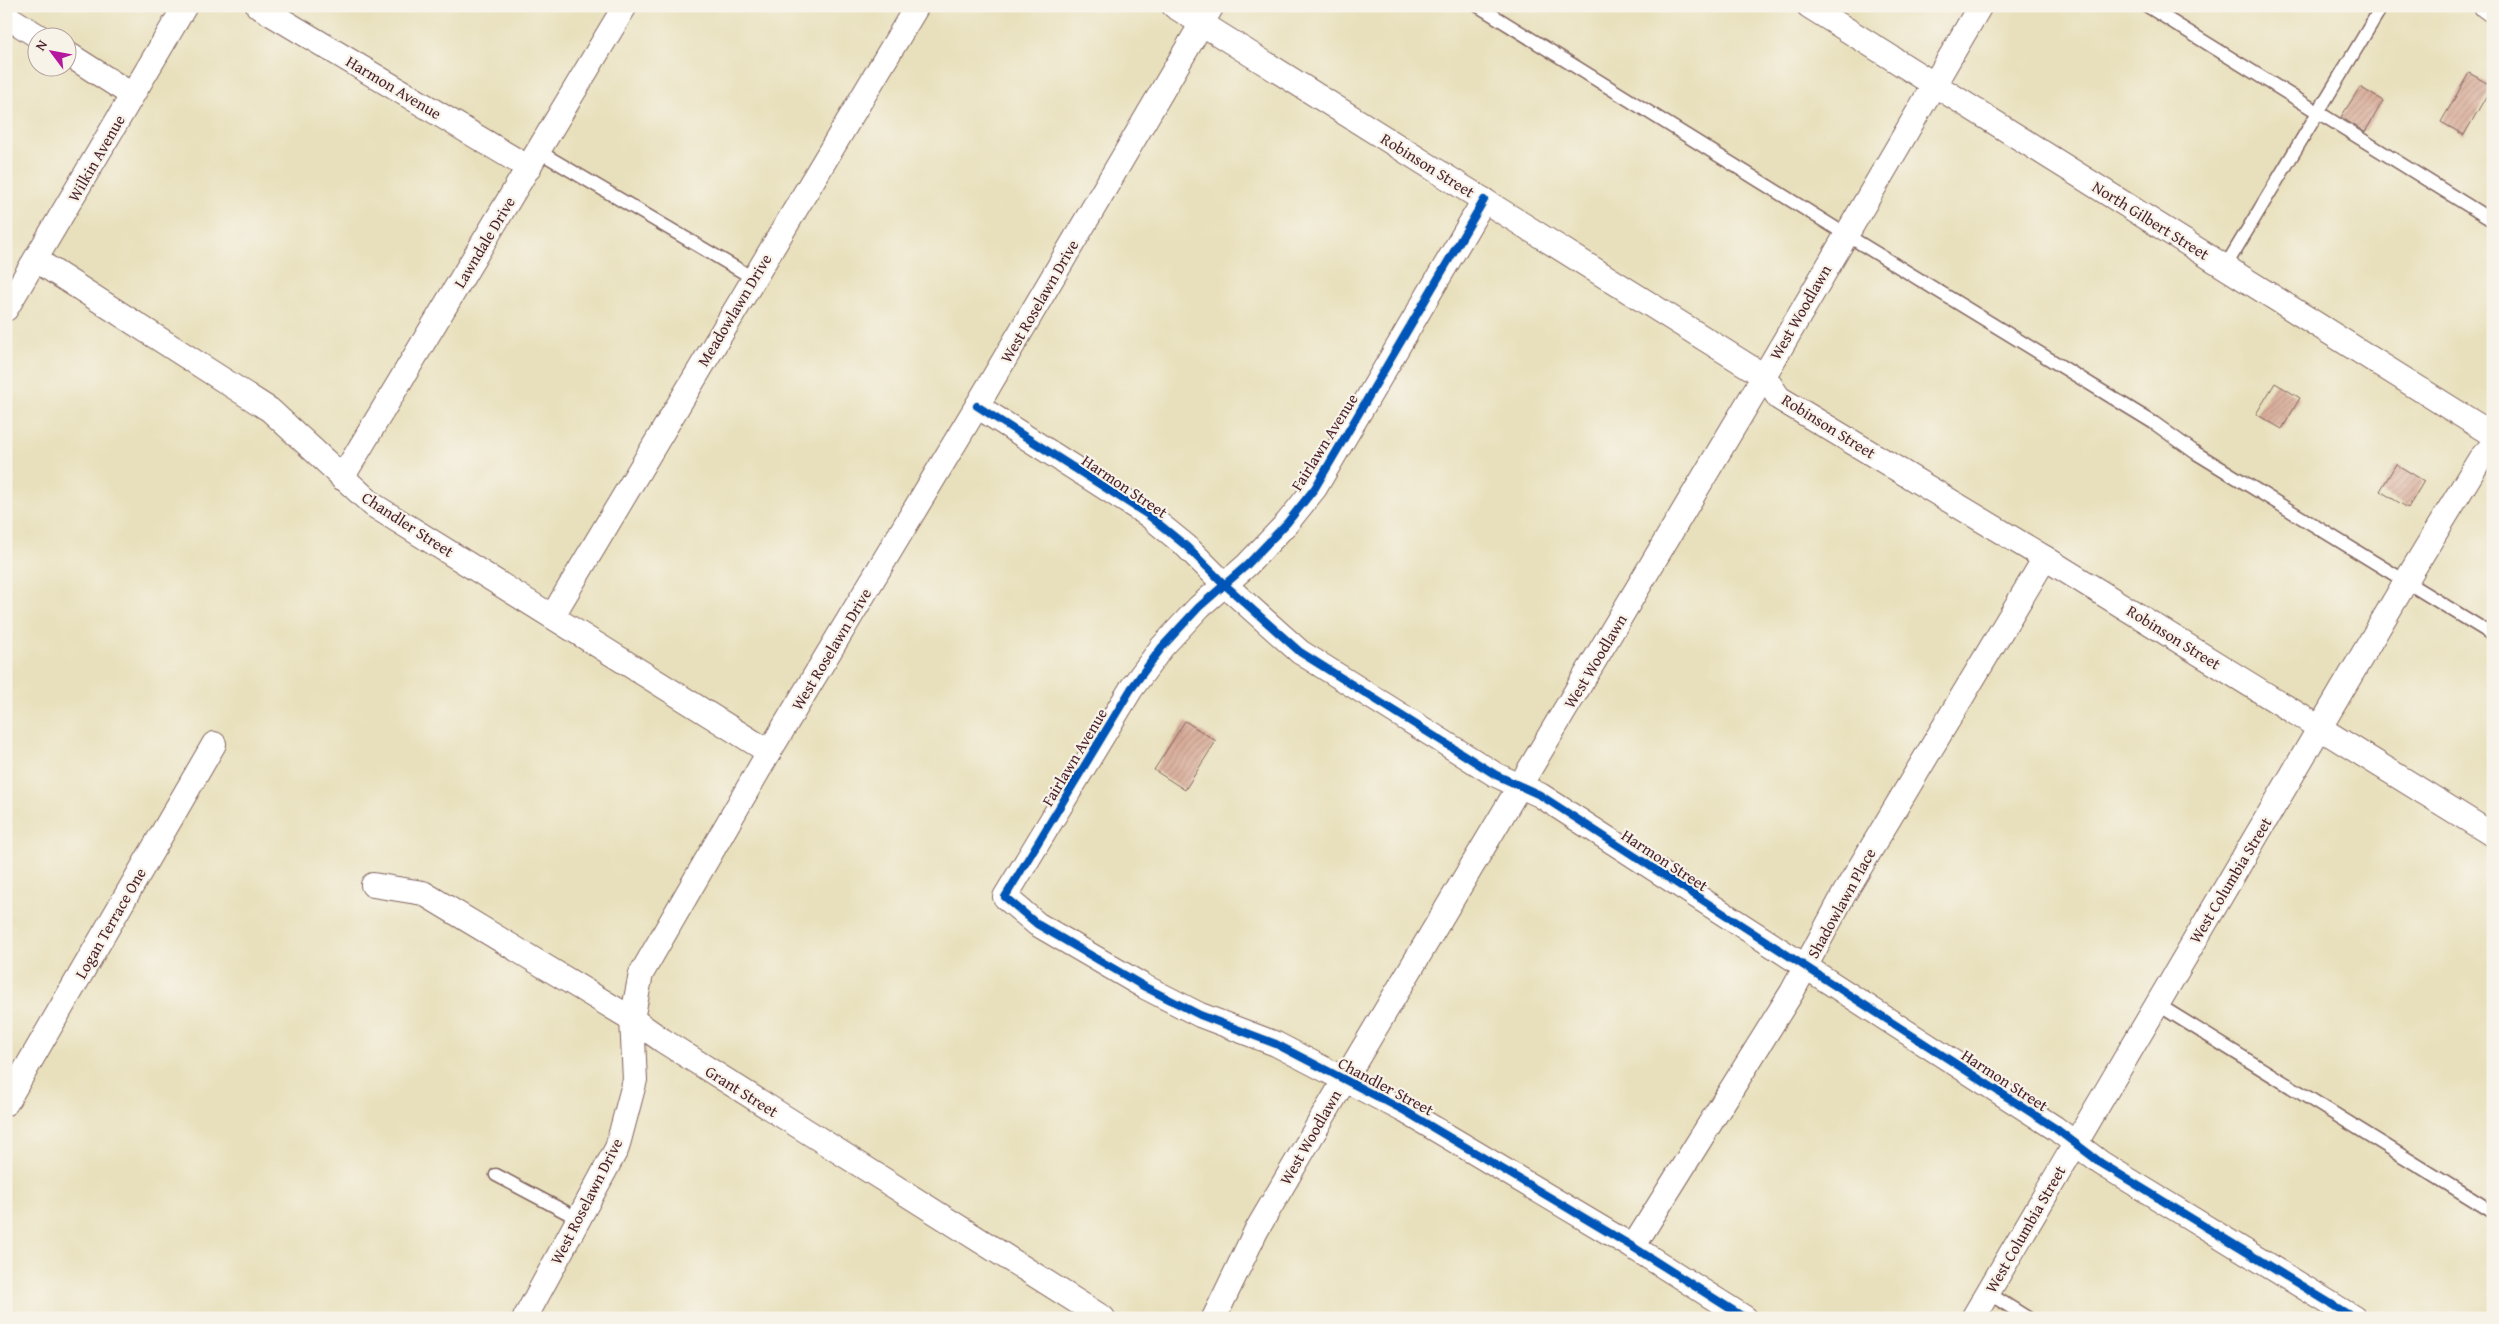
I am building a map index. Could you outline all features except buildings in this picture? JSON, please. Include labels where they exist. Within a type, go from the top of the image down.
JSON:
[{"type":"street","name":"Wilkin Avenue","points":[[6,309],[185,6]]},
{"type":"street","name":"Harmon Avenue","points":[[258,6],[533,160]]},
{"type":"street","name":"Lawndale Drive","points":[[342,478],[625,6]]},
{"type":"street","name":"Meadowlawn Drive","points":[[553,615],[917,6]]},
{"type":"street","name":"Robinson Street","points":[[1174,6],[1206,15],[1239,49],[1764,376],[1779,398],[2045,558],[2493,834]]},
{"type":"street","name":"North Gilbert Street","points":[[1809,6],[2493,435]]},
{"type":"street","name":"West Woodlawn","points":[[1214,1318],[1256,1231],[1764,376],[1845,234],[1980,6]]},
{"type":"street","points":[[2486,6],[2493,11]]},
{"type":"street","name":"West Roselawn Drive","points":[[525,1318],[617,1148],[635,1080],[632,1019],[641,974],[768,752],[977,406],[1206,15]]},
{"type":"street","points":[[6,16],[28,30]]},
{"type":"street","points":[[78,60],[132,95]]},
{"type":"street","name":"Fairlawn Avenue","points":[[1006,897],[1131,689],[1162,647],[1199,607],[1247,565],[1287,523],[1315,488],[1484,200]]},
{"type":"street","name":"Chandler Street","points":[[36,260],[270,410],[342,478],[373,504],[553,615],[768,752]]},
{"type":"street","name":"Harmon Street","points":[[977,406],[1148,515],[1186,546],[1224,584],[1300,652],[1496,775],[1540,795],[2055,1128],[2101,1163],[2354,1318]]},
{"type":"street","name":"West Columbia Street","points":[[1973,1318],[2406,581],[2480,459],[2493,445]]},
{"type":"street","name":"Shadowlawn Place","points":[[1634,1247],[1805,968],[1844,894],[2045,558]]},
{"type":"street","name":"Logan Terrace One","points":[[6,1103],[214,744]]},
{"type":"street","name":"Grant Street","points":[[373,884],[424,893],[632,1019],[662,1040],[1103,1318]]},
{"type":"street","name":"Chandler Street","points":[[1006,897],[1037,924],[1146,987],[1200,1015],[1276,1044],[1405,1111],[1634,1247],[1745,1318]]},
{"type":"lane","points":[[1478,6],[2154,423],[2196,453],[2493,634]]},
{"type":"lane","points":[[2147,6],[2493,221]]},
{"type":"lane","points":[[2225,267],[2382,6]]},
{"type":"lane","points":[[533,160],[753,278]]},
{"type":"lane","points":[[2157,1004],[2493,1212]]},
{"type":"lane","points":[[496,1175],[579,1219]]},
{"type":"lane","points":[[1988,1293],[2028,1318]]},
{"type":"cycle path","points":[[1484,200],[1315,488],[1287,523],[1247,565],[1199,607],[1162,647],[1131,689],[1005,897],[1037,924],[1145,987],[1200,1015],[1276,1044],[1405,1111],[1633,1247],[1745,1318]]},
{"type":"cycle path","points":[[977,406],[1148,515],[1186,546],[1224,584],[1300,652],[1496,775],[1540,795],[2055,1128],[2101,1163],[2354,1318]]}]
